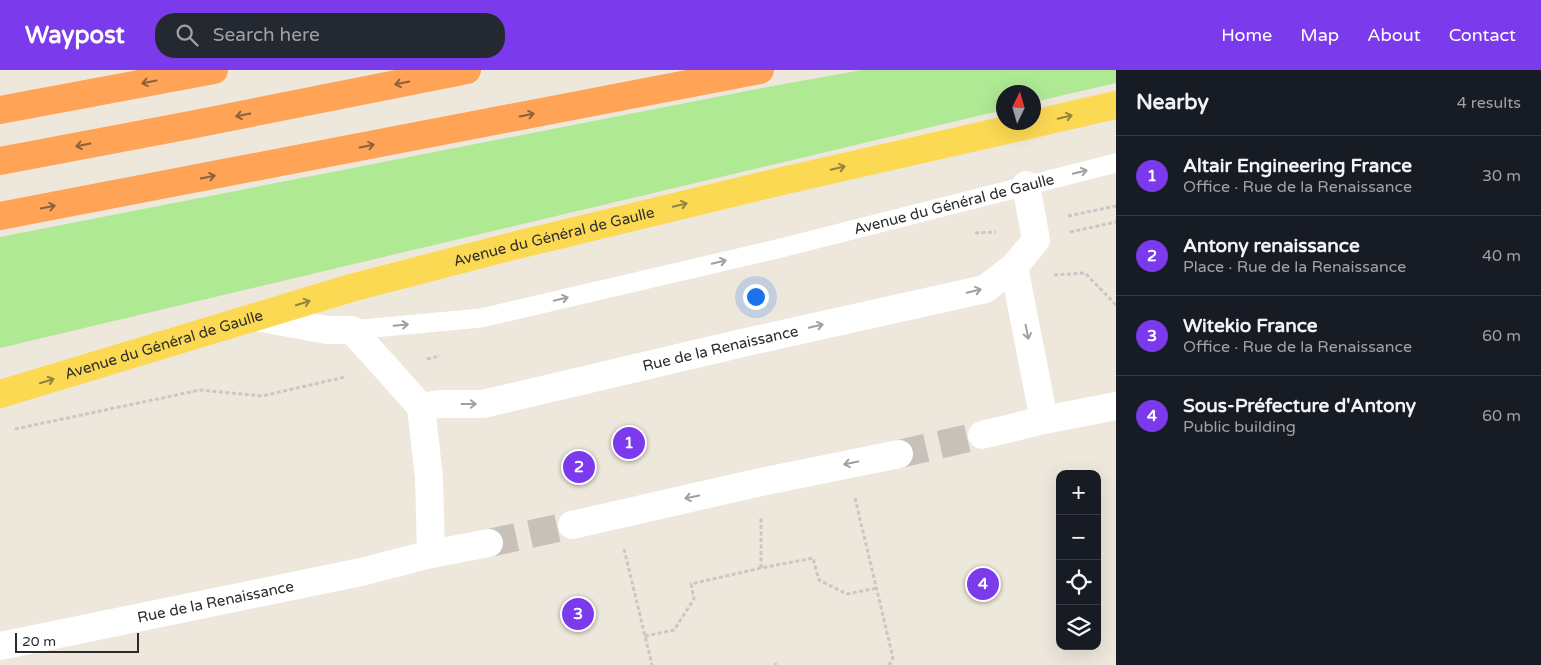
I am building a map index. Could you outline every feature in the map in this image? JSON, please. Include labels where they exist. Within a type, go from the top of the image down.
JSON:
[{"type":"highway","points":[[0,110],[214,70]]},
{"type":"highway","points":[[0,161],[467,70]]},
{"type":"highway","points":[[0,216],[760,70]]},
{"type":"main road","name":"Avenue du Général de Gaulle","points":[[0,394],[351,288],[778,182],[1116,106]]},
{"type":"street","points":[[1026,185],[1036,240]]},
{"type":"street","name":"Rue de la Renaissance","points":[[421,407],[440,404],[483,404],[985,288],[1015,272],[1036,240]]},
{"type":"street","points":[[1015,272],[1044,420]]},
{"type":"street","points":[[256,317],[327,330],[352,330],[421,407],[429,478],[431,554]]},
{"type":"street","points":[[982,435],[1044,420],[1116,406]]},
{"type":"street","points":[[572,525],[899,454]]},
{"type":"street","name":"Rue de la Renaissance","points":[[0,646],[361,572],[431,554],[489,543]]},
{"type":"lane","name":"Avenue du Général de Gaulle","points":[[352,330],[481,318],[782,248],[1116,163]]},
{"type":"path","points":[[1036,240],[1116,222]]},
{"type":"path","points":[[1015,272],[1085,273],[1116,305]]},
{"type":"path","points":[[10,431],[200,390],[262,396],[386,368]]},
{"type":"path","points":[[846,464],[893,658],[889,665]]},
{"type":"path","points":[[616,514],[652,665]]},
{"type":"path","points":[[645,636],[674,630],[694,599],[691,584],[761,568],[813,558],[819,580],[847,594],[877,588]]},
{"type":"green space","points":[[862,70],[1116,70],[1116,83],[1041,100],[1041,85],[996,85],[996,112],[0,348],[0,237]]},
{"type":"tunnel","points":[[899,454],[982,435]]},
{"type":"tunnel","points":[[489,543],[572,525]]},
{"type":"place","name":"Altair Engineering France","points":[[629,443]]},
{"type":"place","name":"Antony renaissance","points":[[579,467]]},
{"type":"place","name":"Sous-Préfecture d'Antony","points":[[983,584]]},
{"type":"place","name":"Witekio France","points":[[578,614]]}]
